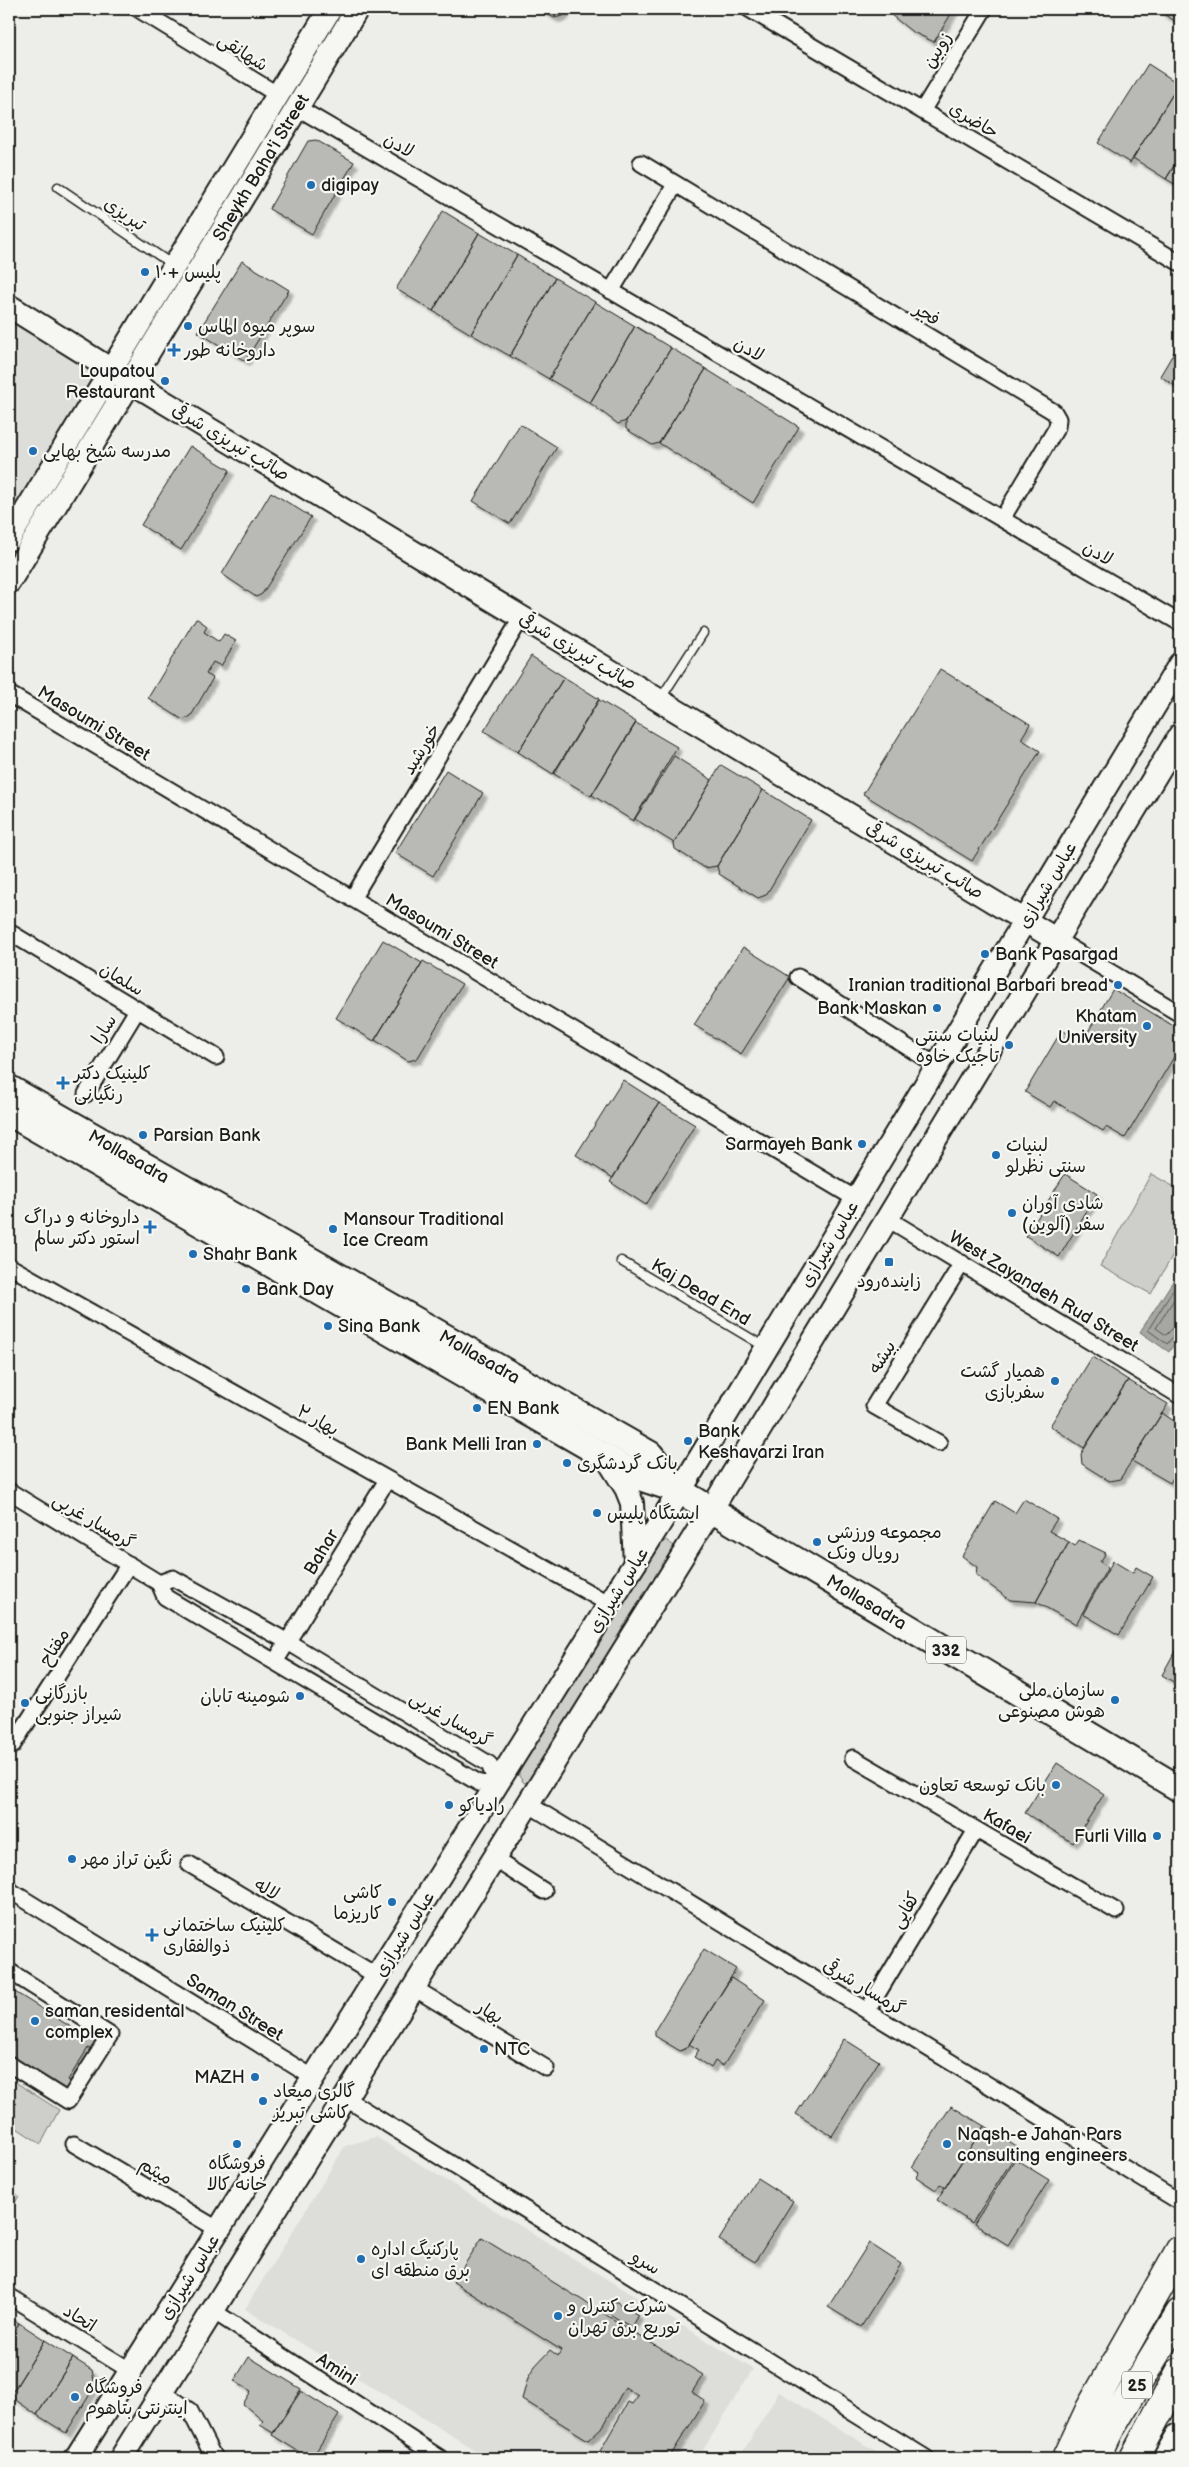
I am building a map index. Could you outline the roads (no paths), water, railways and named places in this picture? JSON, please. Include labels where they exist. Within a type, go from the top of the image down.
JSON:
[{"type":"highway","points":[[1067,2458],[1090,2409],[1180,2250]]},
{"type":"highway","name":"25","points":[[1096,2458],[1110,2429],[1180,2313]]},
{"type":"highway","name":"25","points":[[1134,2458],[1180,2372]]},
{"type":"highway","points":[[1168,2458],[1180,2437]]},
{"type":"main road","name":"Sheykh Baha'i Street","points":[[9,539],[330,9]]},
{"type":"main road","name":"Sheykh Baha'i Street","points":[[9,582],[357,9]]},
{"type":"main road","name":"صائب تبریزی شرقی","points":[[9,306],[131,382],[1057,940]]},
{"type":"main road","name":"عباس شیرازی","points":[[76,2458],[680,1491],[1180,664]]},
{"type":"main road","name":"عباس شیرازی","points":[[121,2458],[711,1510],[1180,735]]},
{"type":"main road","name":"Mollasadra","points":[[9,1088],[650,1454],[680,1491]]},
{"type":"main road","name":"Mollasadra","points":[[9,1113],[607,1458],[644,1478],[680,1491],[1180,1789]]},
{"type":"main road","points":[[607,1458],[626,1488],[632,1503],[635,1563]]},
{"type":"main road","points":[[655,1530],[668,1527],[677,1529],[686,1538],[688,1547]]},
{"type":"main road","points":[[497,1785],[528,1804]]},
{"type":"main road","points":[[131,2371],[162,2392]]},
{"type":"street","name":"شهانقی","points":[[138,9],[278,95]]},
{"type":"street","name":"حاضری","points":[[749,9],[1180,263]]},
{"type":"street","name":"زوبین","points":[[922,111],[984,9]]},
{"type":"street","name":"لادن","points":[[298,108],[1180,623]]},
{"type":"street","name":"فجر","points":[[641,163],[1054,412],[1058,419],[1057,427],[1002,519]]},
{"type":"street","points":[[612,291],[675,185]]},
{"type":"street","name":"خورشید","points":[[352,899],[522,617]]},
{"type":"street","name":"Masoumi Street","points":[[9,694],[856,1199]]},
{"type":"street","name":"سلمان","points":[[9,932],[216,1056]]},
{"type":"street","points":[[1057,940],[1180,1014]]},
{"type":"street","points":[[798,977],[937,1066]]},
{"type":"street","name":"سارا","points":[[86,1094],[138,1010]]},
{"type":"street","name":"West Zayandeh Rud Street","points":[[888,1219],[1180,1396]]},
{"type":"street","name":"بیشه","points":[[939,1443],[874,1406],[962,1263]]},
{"type":"street","name":"بهار ۲","points":[[9,1266],[609,1604]]},
{"type":"street","name":"Bahar","points":[[276,1662],[387,1480]]},
{"type":"street","name":"گرمسار غربی","points":[[9,1491],[159,1583],[165,1597],[479,1783],[497,1785],[489,1764],[288,1642],[173,1578],[159,1583]]},
{"type":"street","name":"مفتاح","points":[[9,1744],[12,1746],[129,1564]]},
{"type":"street","name":"Kafaei","points":[[853,1758],[1116,1911]]},
{"type":"street","name":"گرمسار شرقی","points":[[528,1804],[1180,2202]]},
{"type":"street","name":"کفایی","points":[[867,2010],[976,1830]]},
{"type":"street","points":[[494,1859],[544,1891]]},
{"type":"street","name":"لاله","points":[[189,1864],[377,1976]]},
{"type":"street","name":"Saman Street","points":[[9,1890],[314,2078]]},
{"type":"street","points":[[9,1971],[110,2035],[68,2101],[9,2064]]},
{"type":"street","name":"بهار","points":[[414,1988],[546,2068]]},
{"type":"street","name":"سرو","points":[[345,2098],[926,2458]]},
{"type":"street","name":"میثم","points":[[74,2144],[219,2230]]},
{"type":"street","name":"اتحاد","points":[[9,2296],[131,2371]]},
{"type":"street","name":"Amini","points":[[213,2311],[440,2458]]},
{"type":"street","points":[[162,2392],[190,2411],[214,2458]]},
{"type":"lane","name":"تبریزی","points":[[58,187],[174,266]]},
{"type":"lane","points":[[660,700],[703,633]]},
{"type":"lane","name":"Kaj Dead End","points":[[621,1261],[766,1348]]},
{"type":"water","points":[[1180,1270],[1180,1335],[1169,1352],[1140,1332]]},
{"type":"place","name":"digipay","points":[[311,185]]},
{"type":"place","name":"پلیس +۱۰","points":[[145,272]]},
{"type":"place","name":"سوپر میوه الماس","points":[[188,326]]},
{"type":"place","name":"داروخانه طور","points":[[174,350]]},
{"type":"place","name":"Loupatou Restaurant","points":[[165,381]]},
{"type":"place","name":"مدرسه شیخ بهایی","points":[[33,451]]},
{"type":"place","name":"Bank Pasargad","points":[[985,954]]},
{"type":"place","name":"Iranian traditional Barbari bread","points":[[1118,985]]},
{"type":"place","name":"Bank Maskan","points":[[937,1008]]},
{"type":"place","name":"Khatam University","points":[[1147,1026]]},
{"type":"place","name":"لبنیات سنتی تاجیک خاوه","points":[[1009,1045]]},
{"type":"place","name":"کلینیک دکتر رنگیانی","points":[[63,1083]]},
{"type":"place","name":"Parsian Bank","points":[[143,1135]]},
{"type":"place","name":"Sarmayeh Bank","points":[[862,1144]]},
{"type":"place","name":"لبنیات سنتی نظرلو","points":[[996,1155]]},
{"type":"place","name":"شادی آوران سفر (آلوین)","points":[[1012,1213]]},
{"type":"place","name":"داروخانه و دراگ استور دکتر سالم","points":[[150,1227]]},
{"type":"place","name":"Mansour Traditional Ice Cream","points":[[333,1229]]},
{"type":"place","name":"Shahr Bank","points":[[193,1254]]},
{"type":"place","name":"زاینده‌رود","points":[[889,1262]]},
{"type":"place","name":"Bank Day","points":[[246,1289]]},
{"type":"place","name":"Sina Bank","points":[[328,1326]]},
{"type":"place","name":"همیار گشت سفربازی","points":[[1055,1381]]},
{"type":"place","name":"EN Bank","points":[[477,1408]]},
{"type":"place","name":"Bank Keshavarzi Iran","points":[[688,1441]]},
{"type":"place","name":"Bank Melli Iran","points":[[537,1444]]},
{"type":"place","name":"بانک گردشگری","points":[[567,1463]]},
{"type":"place","name":"ایستگاه پلیس","points":[[597,1513]]},
{"type":"place","name":"مجموعه ورزشی رویال ونک","points":[[817,1542]]},
{"type":"place","name":"شومینه تابان","points":[[300,1696]]},
{"type":"place","name":"سازمان ملی هوش مصنوعی","points":[[1115,1700]]},
{"type":"place","name":"بازرگانی شیراز جنوبی","points":[[25,1703]]},
{"type":"place","name":"بانک توسعه تعاون","points":[[1056,1785]]},
{"type":"place","name":"رادیاکو","points":[[449,1805]]},
{"type":"place","name":"Furli Villa","points":[[1157,1836]]},
{"type":"place","name":"نگین تراز مهر","points":[[72,1859]]},
{"type":"place","name":"کاشی کاریزما","points":[[392,1902]]},
{"type":"place","name":"کلینیک ساختمانی ذوالفقاری","points":[[152,1935]]},
{"type":"place","name":"saman residental complex","points":[[35,2021]]},
{"type":"place","name":"NTC","points":[[484,2049]]},
{"type":"place","name":"MAZH","points":[[255,2077]]},
{"type":"place","name":"گالری میعاد کاشی تبریز","points":[[263,2101]]},
{"type":"place","name":"فروشگاه خانه کالا","points":[[237,2144]]},
{"type":"place","name":"Naqsh-e Jahan Pars consulting engineers","points":[[947,2144]]},
{"type":"place","name":"پارکنیگ اداره برق منطقه ای","points":[[361,2259]]},
{"type":"place","name":"شرکت کنترل و توریع برق تهران","points":[[558,2316]]},
{"type":"place","name":"فروشگاه اينترنتی بتاهوم","points":[[75,2397]]}]
